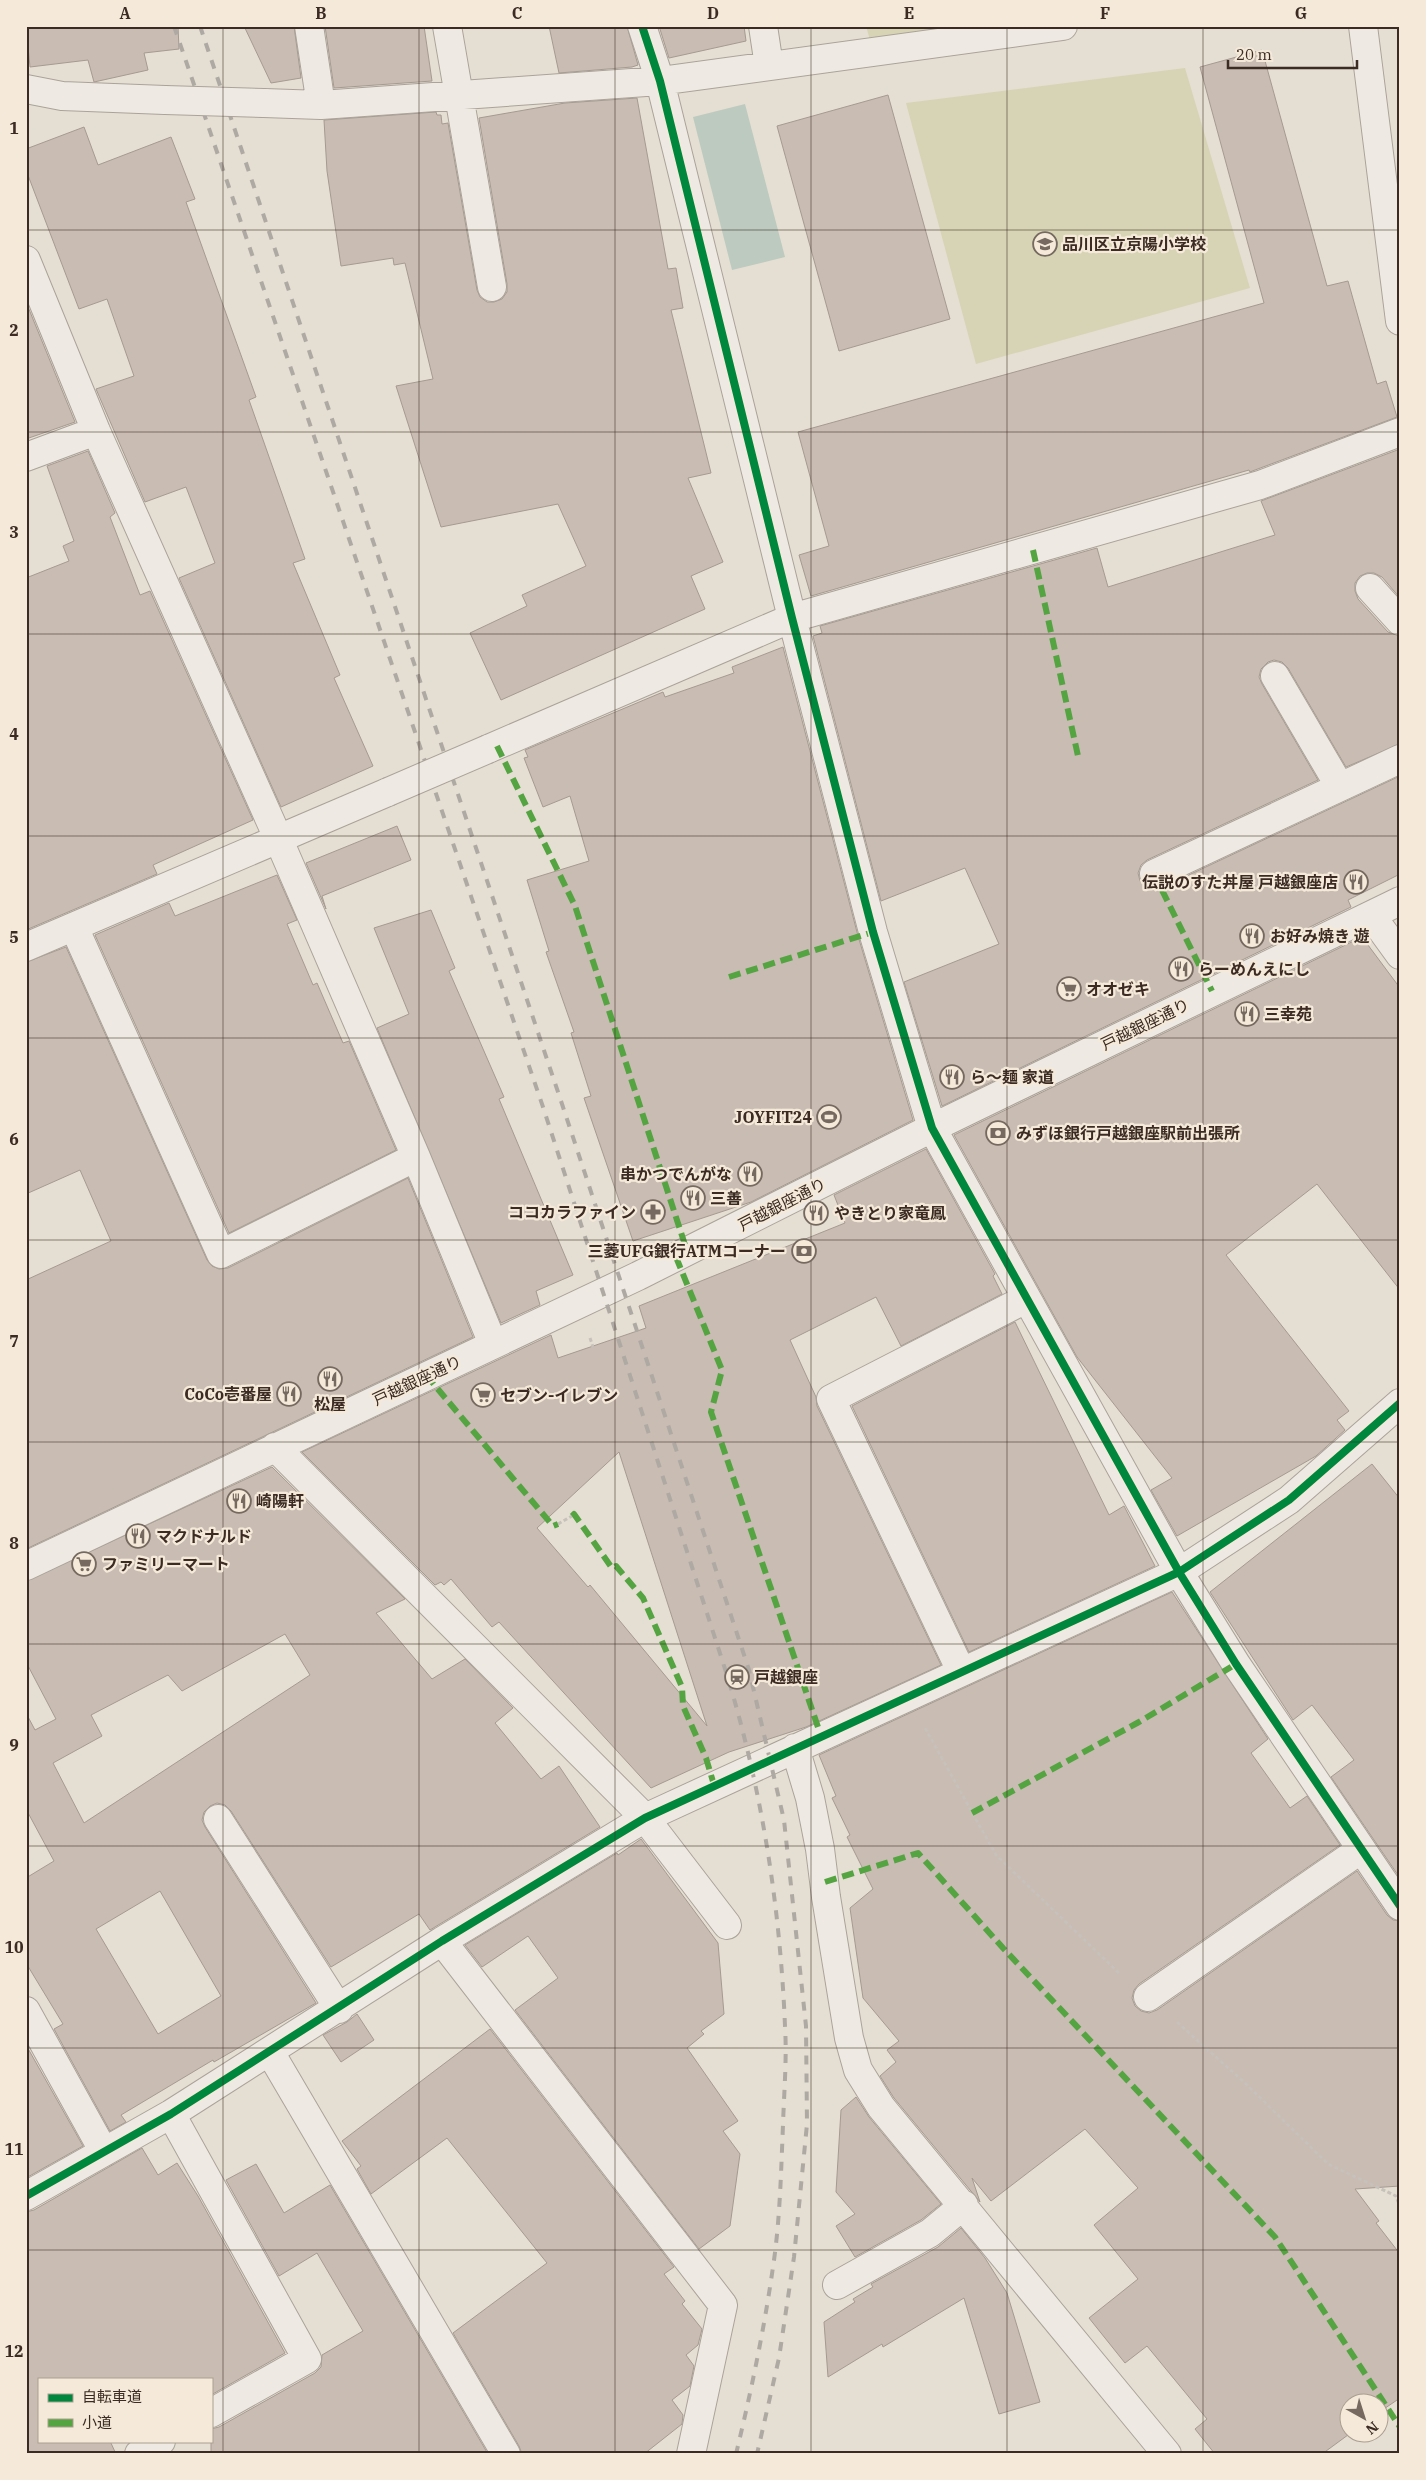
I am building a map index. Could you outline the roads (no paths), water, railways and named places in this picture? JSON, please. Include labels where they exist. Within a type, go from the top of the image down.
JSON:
[{"type":"street","points":[[309,26],[321,105]]},
{"type":"street","points":[[447,26],[457,95],[492,288]]},
{"type":"street","points":[[642,26],[660,81],[792,618],[873,932],[932,1128],[1179,1572],[1236,1664],[1360,1850],[1400,1906]]},
{"type":"street","points":[[763,26],[769,66]]},
{"type":"street","points":[[26,89],[62,96],[321,105],[660,81],[1063,26]]},
{"type":"street","points":[[1363,26],[1400,321]]},
{"type":"street","points":[[26,260],[96,431],[278,838],[416,1157],[493,1344]]},
{"type":"street","points":[[26,457],[96,431]]},
{"type":"street","points":[[26,947],[792,618],[1260,485],[1400,432]]},
{"type":"street","points":[[1370,588],[1400,621]]},
{"type":"street","points":[[1275,676],[1340,786]]},
{"type":"street","points":[[1154,874],[1400,759]]},
{"type":"street","name":"戸越銀座通り","points":[[29,1557],[275,1447],[646,1272],[932,1128],[1400,901]]},
{"type":"street","points":[[1371,915],[1400,955]]},
{"type":"street","points":[[74,927],[221,1254],[416,1157]]},
{"type":"street","points":[[961,1671],[831,1399],[1026,1299]]},
{"type":"street","points":[[26,2196],[171,2114],[442,1941],[645,1818],[1179,1572],[1289,1500],[1400,1403]]},
{"type":"street","points":[[275,1447],[645,1818],[726,1925]]},
{"type":"street","points":[[795,1748],[810,1798],[820,1849],[849,2038],[858,2070],[881,2107],[964,2205],[1167,2454]]},
{"type":"street","points":[[218,1819],[338,2009]]},
{"type":"street","points":[[1148,1998],[1360,1850]]},
{"type":"street","points":[[442,1941],[723,2305],[691,2454]]},
{"type":"street","points":[[26,2011],[104,2152]]},
{"type":"street","points":[[270,2052],[506,2454]]},
{"type":"street","points":[[171,2114],[307,2359],[212,2412]]},
{"type":"street","points":[[837,2285],[930,2233],[964,2205]]},
{"type":"street","points":[[139,2454],[159,2442]]},
{"type":"railway","points":[[174,26],[544,1110],[727,1675],[750,1761],[774,1893],[783,1981],[786,2063],[780,2196],[775,2250],[761,2338],[736,2454]]},
{"type":"railway","points":[[200,26],[562,1104],[749,1670],[784,1820],[806,2026],[807,2124],[794,2257],[779,2358],[757,2454]]},
{"type":"place","name":"品川区立京陽小学校","points":[[1045,244]]},
{"type":"place","name":"伝説のすた丼屋 戸越銀座店","points":[[1356,882]]},
{"type":"place","name":"お好み焼き 遊","points":[[1252,936]]},
{"type":"place","name":"らーめんえにし","points":[[1181,969]]},
{"type":"place","name":"オオゼキ","points":[[1069,989]]},
{"type":"place","name":"三幸苑","points":[[1247,1014]]},
{"type":"place","name":"ら～麺 家道","points":[[952,1077]]},
{"type":"place","name":"JOYFIT24","points":[[829,1117]]},
{"type":"place","name":"みずほ銀行戸越銀座駅前出張所","points":[[998,1133]]},
{"type":"place","name":"串かつでんがな","points":[[750,1174]]},
{"type":"place","name":"三善","points":[[693,1198]]},
{"type":"place","name":"ココカラファイン","points":[[653,1212]]},
{"type":"place","name":"やきとり家竜鳳","points":[[816,1213]]},
{"type":"place","name":"三菱UFG銀行ATMコーナー","points":[[804,1251]]},
{"type":"place","name":"松屋","points":[[330,1379]]},
{"type":"place","name":"CoCo壱番屋","points":[[289,1394]]},
{"type":"place","name":"セブン-イレブン","points":[[483,1395]]},
{"type":"place","name":"崎陽軒","points":[[239,1501]]},
{"type":"place","name":"マクドナルド","points":[[138,1536]]},
{"type":"place","name":"ファミリーマート","points":[[84,1564]]},
{"type":"place","name":"戸越銀座","points":[[737,1677]]}]
